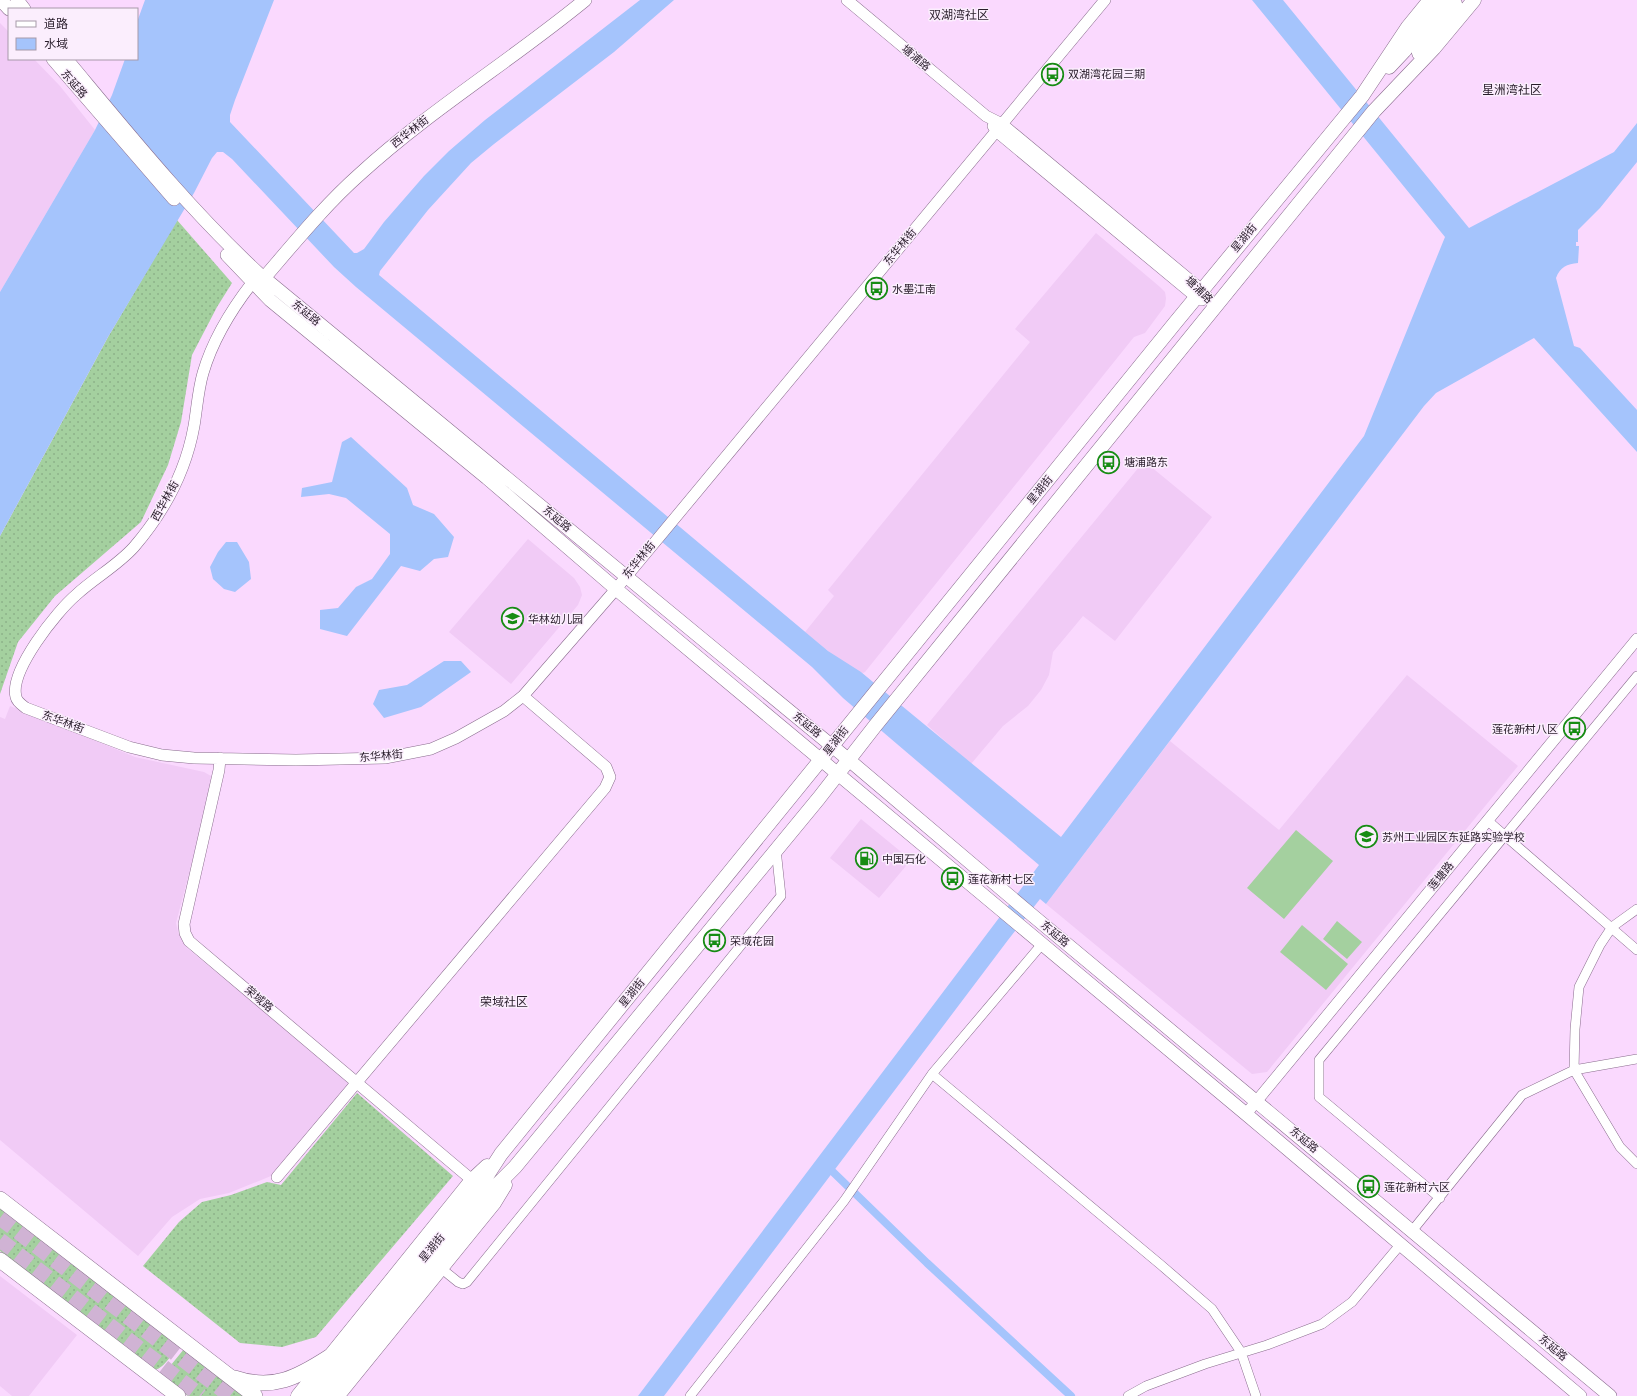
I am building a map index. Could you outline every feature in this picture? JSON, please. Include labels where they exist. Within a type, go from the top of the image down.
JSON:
[{"type":"highway","points":[[0,1199],[255,1396]]},
{"type":"highway","points":[[0,1260],[175,1394]]},
{"type":"highway","points":[[230,1376],[248,1382],[263,1383],[284,1381],[295,1377],[329,1357]]},
{"type":"main road","points":[[1,0],[8,8]]},
{"type":"main road","points":[[17,0],[23,8]]},
{"type":"main road","name":"西华林街","points":[[258,278],[317,211],[335,185],[432,105],[572,0]]},
{"type":"main road","name":"西华林街","points":[[317,211],[384,153],[585,0]]},
{"type":"main road","name":"星湖街","points":[[1363,94],[1408,27],[1430,0]]},
{"type":"main road","name":"星湖街","points":[[1378,106],[1434,48],[1474,0]]},
{"type":"main road","name":"星湖街","points":[[312,1396],[474,1194],[501,1154],[1345,114],[1450,2]]},
{"type":"main road","name":"星湖街","points":[[326,1396],[486,1196],[515,1167],[838,774],[895,700],[1359,131],[1450,2]]},
{"type":"main road","name":"东延路","points":[[54,60],[91,96],[194,215],[236,253],[258,278],[626,576],[849,760],[1032,915],[1610,1396]]},
{"type":"main road","name":"东延路","points":[[67,60],[91,96]]},
{"type":"main road","name":"东延路","points":[[258,278],[270,300],[487,478],[616,589],[1246,1114],[1580,1396]]},
{"type":"main road","points":[[298,1396],[472,1180],[501,1154]]},
{"type":"main road","points":[[338,1396],[494,1203],[515,1167]]},
{"type":"main road","points":[[344,1396],[351,1380]]},
{"type":"street","name":"塘浦路","points":[[847,0],[1215,307]]},
{"type":"street","name":"东华林街","points":[[16,682],[16,698],[19,703],[26,708],[129,746],[162,755],[194,758],[296,760],[385,758],[431,749],[456,738],[504,711],[523,696],[616,589],[1106,0]]},
{"type":"street","name":"西华林街","points":[[16,682],[37,641],[66,604],[76,594],[134,548],[165,506],[177,481],[190,444],[198,395],[210,352],[229,315],[258,278]]},
{"type":"street","name":"莲塘路","points":[[1246,1114],[1258,1102],[1637,639]]},
{"type":"street","points":[[1440,1198],[1319,1097],[1319,1060],[1637,676]]},
{"type":"street","points":[[277,1177],[605,788],[610,777],[606,767],[523,696]]},
{"type":"street","name":"荣域路","points":[[220,758],[219,770],[184,924],[185,933],[189,941],[358,1082],[472,1180]]},
{"type":"street","points":[[1488,821],[1637,950]]},
{"type":"street","points":[[442,1269],[458,1282],[463,1284],[467,1282],[781,896],[776,849]]},
{"type":"street","points":[[1637,909],[1612,927],[1600,945],[1579,987],[1575,1030],[1574,1070],[1620,1147],[1637,1164]]},
{"type":"street","points":[[690,1396],[844,1201],[932,1074],[1042,944]]},
{"type":"street","points":[[1412,1231],[1522,1095],[1574,1070],[1637,1059]]},
{"type":"street","points":[[932,1074],[1212,1309],[1241,1352],[1256,1396]]},
{"type":"street","points":[[1128,1396],[1146,1386],[1241,1352],[1267,1345],[1322,1324],[1352,1302],[1400,1245]]},
{"type":"shaded area","points":[[0,23],[8,31],[8,60],[35,60],[60,86],[95,130],[0,292]]},
{"type":"shaded area","points":[[1096,233],[1165,292],[1165,306],[1145,333],[1134,337],[865,672],[863,673],[856,671],[805,632],[834,596],[828,590],[1030,342],[1015,329]]},
{"type":"shaded area","points":[[1144,461],[1212,517],[1115,641],[1083,616],[1053,652],[1049,675],[1041,690],[1028,706],[1003,726],[971,764],[927,725]]},
{"type":"shaded area","name":"华林幼儿园","points":[[528,539],[574,578],[580,587],[582,595],[578,605],[511,684],[449,632]]},
{"type":"shaded area","points":[[1407,675],[1518,766],[1267,1072],[1252,1074],[1046,904],[1170,741],[1279,830]]},
{"type":"shaded area","points":[[10,706],[135,757],[204,772],[211,776],[213,782],[176,923],[178,932],[187,948],[351,1084],[271,1176],[229,1193],[200,1199],[172,1217],[138,1256],[0,1140],[0,717],[5,719]]},
{"type":"shaded area","points":[[861,819],[911,860],[879,898],[830,858]]},
{"type":"shaded area","points":[[0,1276],[77,1335],[29,1396],[12,1396],[0,1386]]},
{"type":"green space","points":[[177,220],[232,283],[217,307],[192,355],[181,422],[168,465],[141,522],[55,596],[18,642],[0,694],[0,536],[108,337]]},
{"type":"green space","points":[[1296,830],[1333,861],[1284,919],[1247,888]]},
{"type":"green space","points":[[1337,921],[1362,942],[1347,959],[1323,939]]},
{"type":"green space","points":[[1302,925],[1348,964],[1326,990],[1280,952]]},
{"type":"green space","points":[[357,1093],[453,1176],[316,1337],[282,1347],[240,1343],[143,1266],[179,1222],[202,1202],[231,1195],[267,1182],[281,1185]]},
{"type":"green space","points":[[0,1208],[176,1343],[166,1363],[155,1370],[0,1251]]},
{"type":"green space","points":[[184,1349],[248,1396],[188,1396],[162,1376]]},
{"type":"water","points":[[145,0],[274,0],[235,100],[230,115],[230,122],[354,253],[357,253],[364,249],[384,222],[424,176],[449,151],[485,120],[640,0],[674,0],[614,52],[471,163],[428,210],[380,271],[379,275],[828,651],[861,672],[1061,837],[1364,436],[1445,237],[1252,0],[1283,0],[1469,228],[1614,152],[1637,123],[1637,162],[1600,208],[1578,230],[1578,242],[1576,242],[1576,246],[1579,246],[1578,263],[1570,264],[1564,267],[1556,278],[1574,346],[1580,348],[1637,410],[1637,452],[1534,338],[1436,393],[1424,406],[1046,904],[1040,899],[1008,940],[664,1396],[638,1396],[1039,865],[843,698],[812,667],[356,287],[334,267],[232,159],[223,152],[217,152],[212,158],[194,193],[108,337],[0,536],[0,292],[95,130],[112,95],[125,60],[138,60],[138,19]]},
{"type":"water","points":[[351,437],[407,488],[413,505],[434,514],[454,537],[448,557],[434,559],[420,571],[401,566],[347,636],[320,629],[320,610],[338,608],[356,587],[372,579],[390,554],[390,534],[346,498],[329,494],[301,497],[302,488],[332,482],[342,442]]},
{"type":"water","points":[[226,542],[237,542],[249,562],[251,579],[235,592],[224,589],[213,579],[210,567],[218,552]]},
{"type":"water","points":[[444,661],[461,661],[471,672],[421,707],[384,718],[373,704],[379,690],[407,685]]},
{"type":"waterway","points":[[833,1172],[927,1263],[1071,1396]]},
{"type":"tunnel","points":[[0,1218],[230,1396]]},
{"type":"tunnel","points":[[0,1240],[201,1396]]},
{"type":"place","name":"双湖湾花园三期","points":[[1053,74]]},
{"type":"place","name":"水墨江南","points":[[877,289]]},
{"type":"place","name":"塘浦路东","points":[[1108,462]]},
{"type":"place","name":"华林幼儿园","points":[[513,619]]},
{"type":"place","name":"莲花新村八区","points":[[1574,729]]},
{"type":"place","name":"苏州工业园区东延路实验学校","points":[[1366,837]]},
{"type":"place","name":"中国石化","points":[[867,859]]},
{"type":"place","name":"莲花新村七区","points":[[952,879]]},
{"type":"place","name":"荣域花园","points":[[714,941]]},
{"type":"place","name":"莲花新村六区","points":[[1369,1187]]},
{"type":"district","name":"双湖湾社区","points":[[959,15]]},
{"type":"district","name":"星洲湾社区","points":[[1512,90]]},
{"type":"district","name":"荣域社区","points":[[504,1002]]}]
